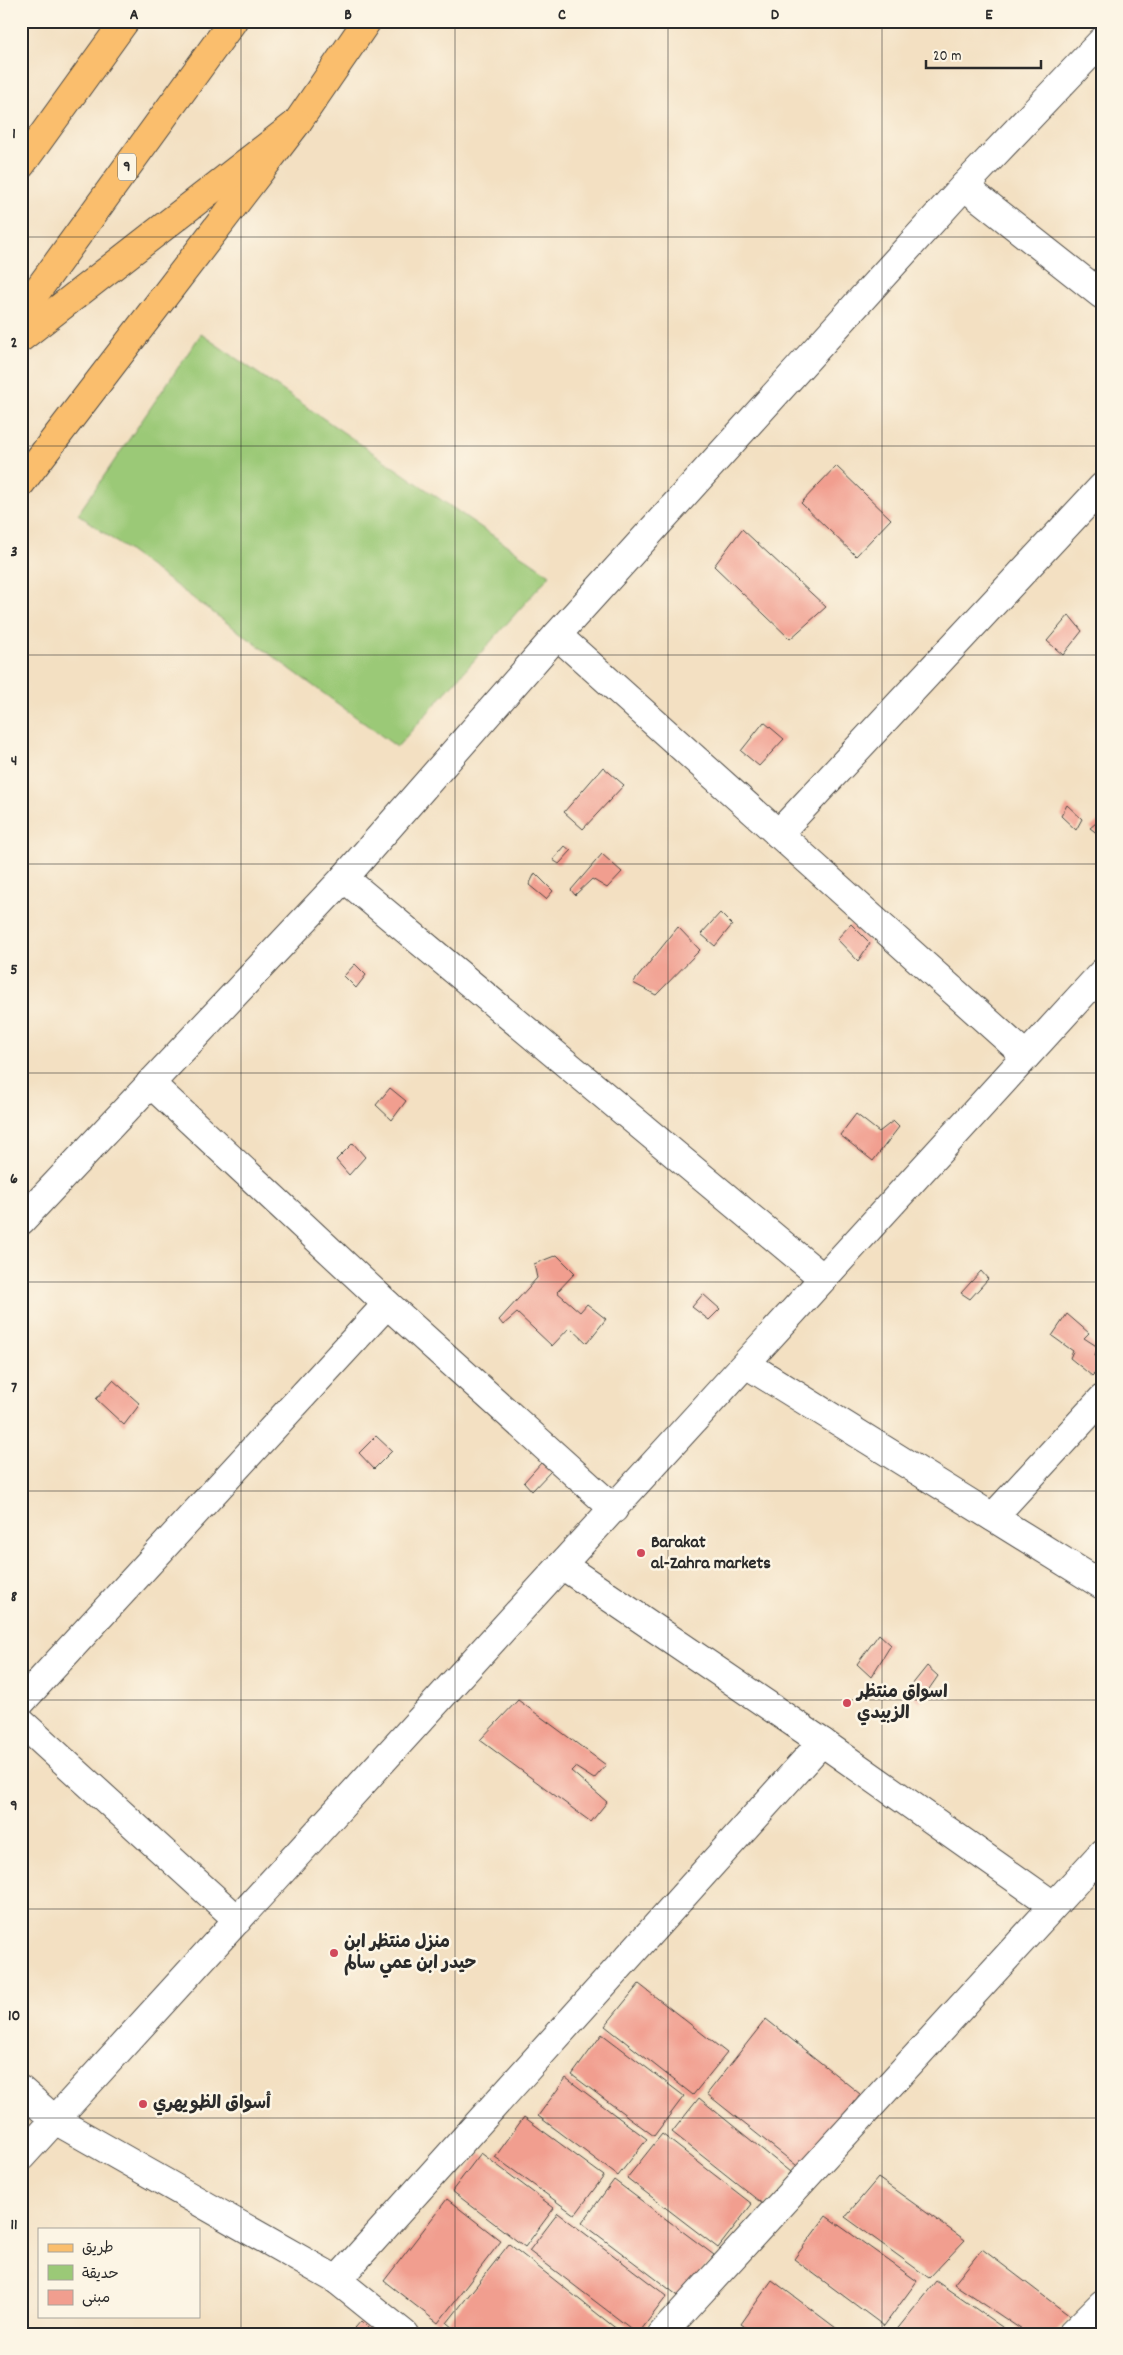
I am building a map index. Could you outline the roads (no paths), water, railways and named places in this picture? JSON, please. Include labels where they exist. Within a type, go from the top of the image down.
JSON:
[{"type":"main road","points":[[21,165],[125,21]]},
{"type":"main road","name":"9","points":[[21,313],[232,21]]},
{"type":"main road","points":[[21,482],[297,123],[366,21]]},
{"type":"main road","points":[[21,338],[297,123]]},
{"type":"street","points":[[21,1220],[344,878],[557,635],[964,186],[1102,41]]},
{"type":"street","points":[[964,186],[1102,295]]},
{"type":"street","points":[[778,834],[1102,487]]},
{"type":"street","points":[[557,635],[1026,1056]]},
{"type":"street","points":[[344,878],[823,1278]]},
{"type":"street","points":[[21,2157],[1102,973]]},
{"type":"street","points":[[150,1083],[387,1304],[614,1509]]},
{"type":"street","points":[[21,1702],[387,1304]]},
{"type":"street","points":[[746,1364],[1102,1585]]},
{"type":"street","points":[[994,1517],[1102,1399]]},
{"type":"street","points":[[562,1565],[822,1742],[1053,1905]]},
{"type":"street","points":[[21,1722],[238,1920]]},
{"type":"street","points":[[337,2280],[822,1742]]},
{"type":"street","points":[[662,2334],[1102,1853]]},
{"type":"street","points":[[21,2090],[55,2120],[337,2280],[404,2334]]},
{"type":"street","points":[[1072,2334],[1102,2304]]},
{"type":"place","name":"Barakat al-Zahra markets","points":[[641,1553]]},
{"type":"place","name":"اسواق منتظر الزبيدي","points":[[847,1703]]},
{"type":"place","name":"منزل منتظر ابن حيدر ابن عمي سالم","points":[[334,1953]]},
{"type":"place","name":"أسواق الظويهري","points":[[143,2104]]}]
